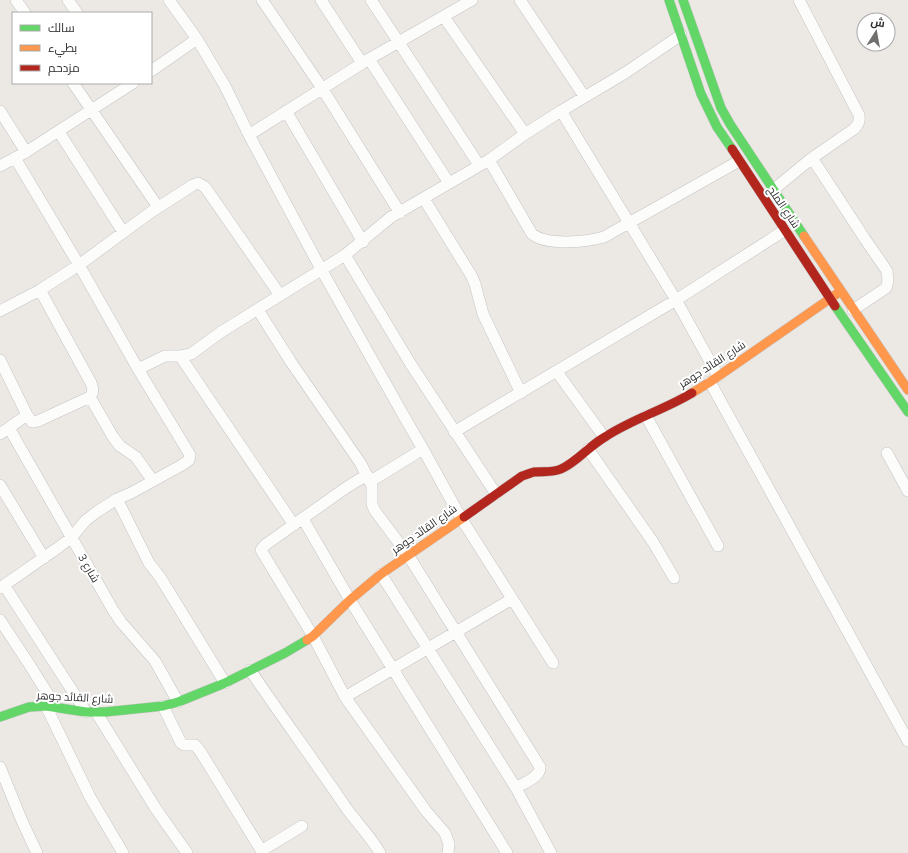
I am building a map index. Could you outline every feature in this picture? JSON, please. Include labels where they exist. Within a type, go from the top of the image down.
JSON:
[{"type":"street","points":[[16,0],[24,12]]},
{"type":"street","points":[[68,0],[76,12]]},
{"type":"street","points":[[169,0],[197,39],[225,86],[249,135],[321,269],[370,358],[423,449],[460,518],[553,663]]},
{"type":"street","points":[[262,0],[322,88],[400,213]]},
{"type":"street","points":[[321,0],[449,183]]},
{"type":"street","points":[[371,0],[484,162],[529,231],[536,238],[542,240],[582,242],[604,237],[739,161]]},
{"type":"street","points":[[249,135],[365,61],[444,17],[458,3],[472,0]]},
{"type":"street","points":[[520,0],[584,96]]},
{"type":"street","name":"شارع الملح","points":[[669,0],[708,110],[739,161],[908,412]]},
{"type":"street","name":"شارع الملح","points":[[683,0],[721,108],[730,124],[853,310],[908,390]]},
{"type":"street","points":[[773,190],[812,158],[854,129],[858,125],[860,119],[799,0]]},
{"type":"street","points":[[444,17],[525,134]]},
{"type":"street","points":[[138,369],[165,356],[191,354],[221,332],[345,255],[363,242],[377,228],[400,213],[484,162],[584,96],[625,73],[681,35]]},
{"type":"street","points":[[152,70],[197,39]]},
{"type":"street","points":[[74,84],[158,207]]},
{"type":"street","points":[[0,166],[59,132],[128,84]]},
{"type":"street","points":[[0,111],[26,152]]},
{"type":"street","points":[[286,111],[363,242]]},
{"type":"street","points":[[561,111],[676,300],[714,379],[908,741]]},
{"type":"street","points":[[59,132],[123,232]]},
{"type":"street","points":[[16,158],[79,264],[138,369],[190,455],[187,462],[131,493],[117,499],[85,521],[72,537],[2,586],[91,712],[187,853]]},
{"type":"street","points":[[812,158],[865,239],[882,262],[888,276],[888,284],[886,288],[853,310]]},
{"type":"street","points":[[0,311],[40,290],[158,207],[198,183],[205,186],[280,295]]},
{"type":"street","points":[[424,199],[471,275],[483,314],[521,393]]},
{"type":"street","points":[[454,432],[676,300],[785,230]]},
{"type":"street","points":[[345,255],[454,432],[496,494]]},
{"type":"street","points":[[0,360],[31,421],[36,422],[90,397],[93,389],[91,383],[40,290]]},
{"type":"street","name":"شارع القائد جوهر","points":[[0,717],[29,707],[51,707],[91,712],[125,711],[163,706],[178,702],[225,683],[285,653],[313,636],[350,600],[381,574],[460,518],[528,473],[559,470],[567,466],[604,437],[630,423],[680,400],[714,379],[841,291]]},
{"type":"street","points":[[258,310],[291,362],[361,464],[372,486],[372,504],[374,511],[408,555],[540,767],[538,774],[516,788]]},
{"type":"street","points":[[180,356],[299,522],[350,600],[507,853]]},
{"type":"street","points":[[557,372],[604,437]]},
{"type":"street","points":[[90,397],[113,437],[120,446],[136,457],[153,481]]},
{"type":"street","points":[[5,431],[27,415]]},
{"type":"street","points":[[646,416],[718,546]]},
{"type":"street","name":"شارع 3","points":[[5,431],[72,537],[113,610],[125,627],[154,661],[178,702]]},
{"type":"street","points":[[423,449],[369,478],[347,487],[265,545],[261,550],[313,636],[345,697],[426,811],[445,833],[449,840],[449,850],[439,853]]},
{"type":"street","points":[[588,449],[653,542],[674,578]]},
{"type":"street","points":[[887,453],[908,491]]},
{"type":"street","points":[[0,485],[44,558]]},
{"type":"street","points":[[117,499],[149,563],[160,577],[225,683]]},
{"type":"street","points":[[381,574],[516,788],[551,853]]},
{"type":"street","points":[[345,697],[455,631],[512,599]]},
{"type":"street","points":[[0,620],[29,664],[51,707],[90,797],[123,853]]},
{"type":"street","points":[[250,670],[280,715],[356,820],[371,838],[380,853]]},
{"type":"street","points":[[163,706],[181,743],[184,745],[195,745],[200,751],[262,852],[302,826]]},
{"type":"street","points":[[0,766],[22,821],[37,853]]},
{"type":"traffic: fast","points":[[669,0],[701,94],[717,127],[732,149]]},
{"type":"traffic: fast","points":[[683,0],[721,108],[804,236]]},
{"type":"traffic: fast","points":[[835,306],[908,412]]},
{"type":"traffic: fast","points":[[0,717],[29,707],[46,706],[86,712],[105,712],[163,706],[178,702],[225,683],[285,653],[307,640]]},
{"type":"traffic: slow","points":[[804,236],[908,390]]},
{"type":"traffic: slow","points":[[692,393],[841,291]]},
{"type":"traffic: slow","points":[[307,640],[350,600],[381,574],[464,517]]},
{"type":"traffic: jam","points":[[732,149],[835,306]]},
{"type":"traffic: jam","points":[[464,517],[522,476],[534,472],[561,469],[615,431],[692,393]]}]
